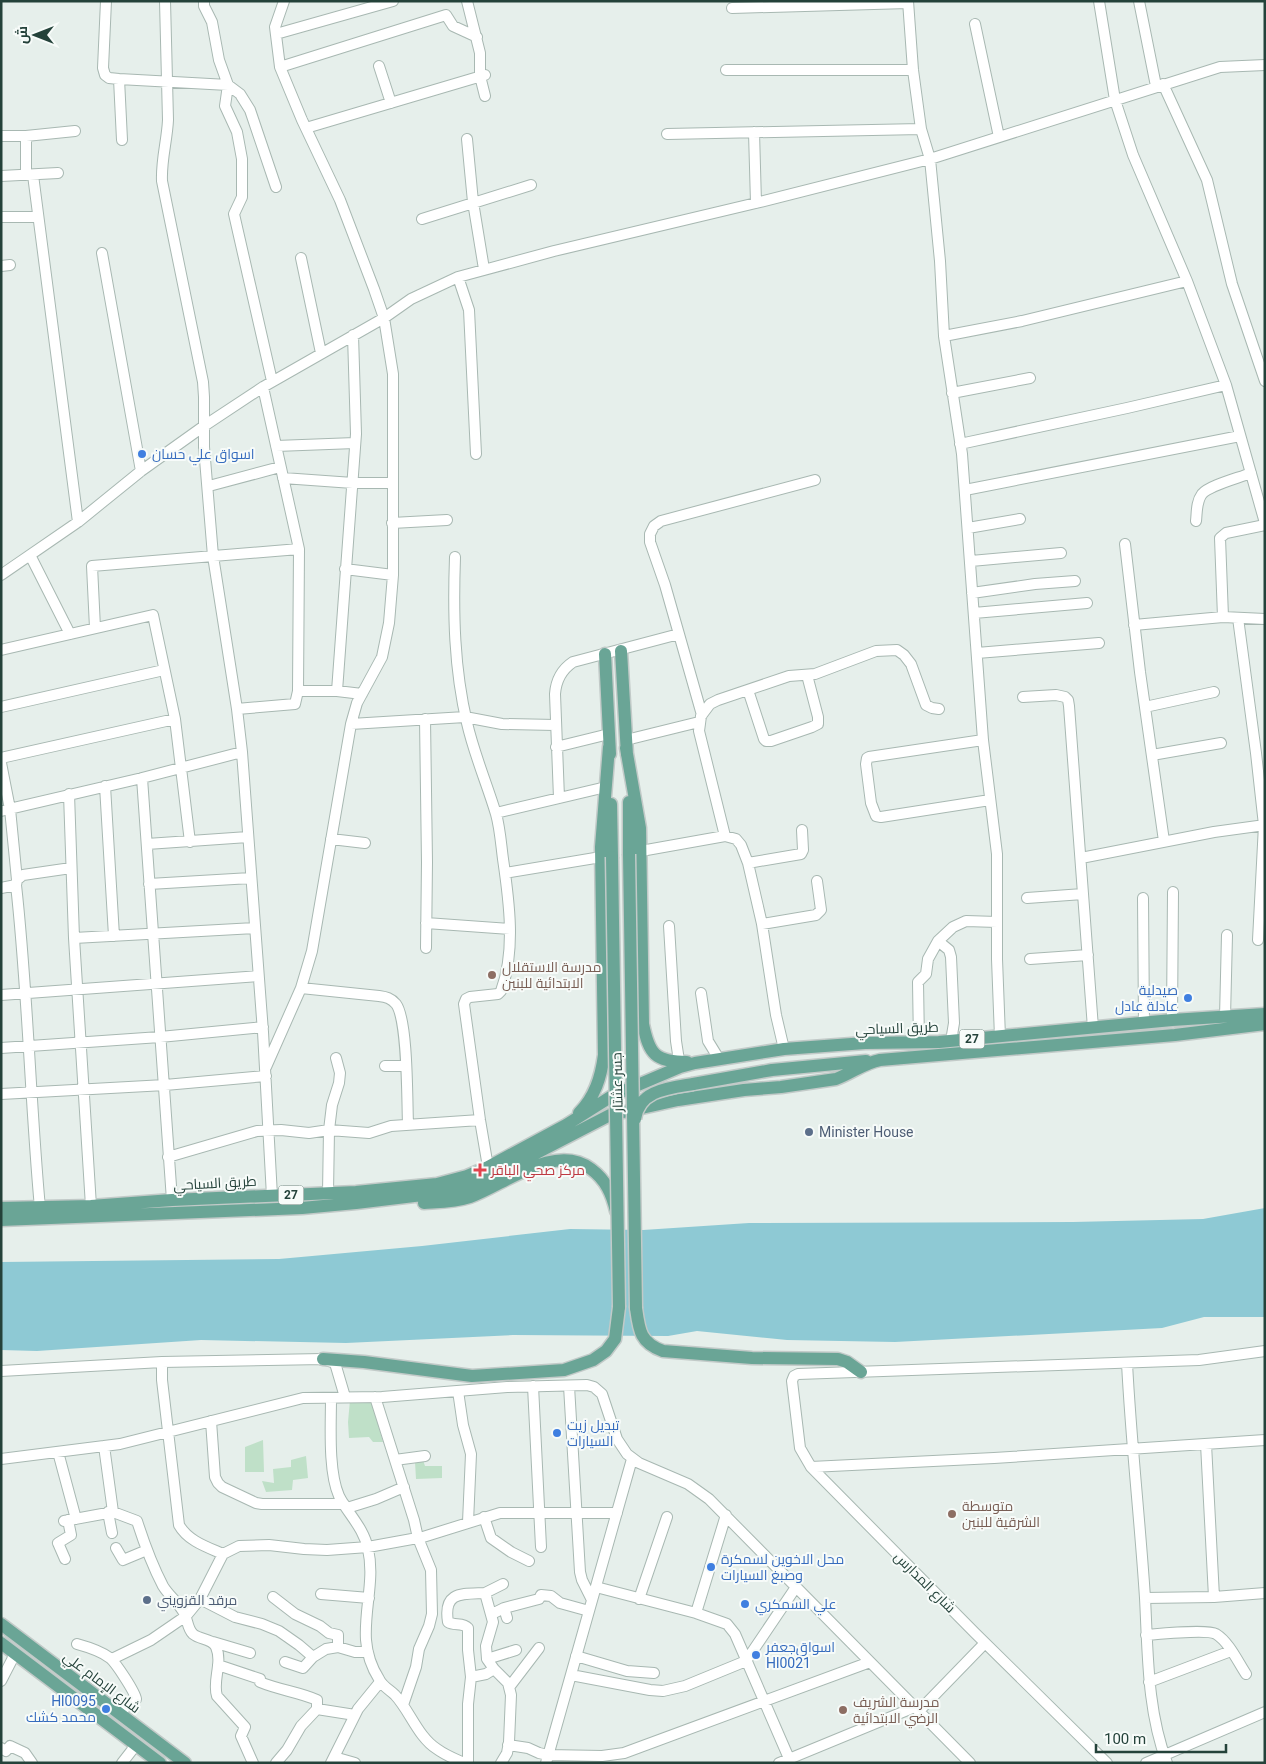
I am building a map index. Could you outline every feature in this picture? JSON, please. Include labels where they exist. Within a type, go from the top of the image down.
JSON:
[{"type":"main road","points":[[621,650],[630,842],[635,853],[643,1024],[647,1043],[654,1053],[663,1059],[680,1064]]},
{"type":"main road","points":[[566,1125],[581,1112],[590,1100],[597,1085],[604,1055],[609,747],[605,654]]},
{"type":"main road","points":[[606,857],[602,824],[609,747]]},
{"type":"main road","name":"جسر عشتار","points":[[635,853],[632,1138],[636,1308],[642,1336],[650,1346],[663,1351],[752,1358],[838,1360],[847,1362],[860,1372]]},
{"type":"main road","name":"جسر عشتار","points":[[323,1359],[375,1363],[458,1375],[484,1376],[547,1373],[564,1370],[593,1360],[606,1351],[615,1338],[619,1307],[618,1229],[606,857]]},
{"type":"main road","name":"طريق السياحي","points":[[1,1220],[272,1202],[328,1193],[437,1184],[460,1178],[488,1167],[566,1125],[612,1096],[680,1064],[784,1049],[951,1041],[1172,1020],[1265,1014]]},
{"type":"main road","name":"طريق السياحي","points":[[1,1208],[91,1206],[172,1200],[272,1202],[302,1208],[396,1200],[456,1190],[492,1176],[610,1115],[678,1100],[836,1079],[845,1076],[863,1064],[880,1060],[1175,1035],[1265,1024]]},
{"type":"main road","points":[[632,1138],[636,1112],[640,1104],[654,1092],[772,1070],[880,1060]]},
{"type":"main road","points":[[302,1208],[452,1201],[468,1198],[531,1168],[553,1161],[574,1161],[587,1166],[597,1173],[606,1184],[612,1197],[618,1229]]},
{"type":"main road","name":"شارع الإمام علي","points":[[2,1627],[185,1763]]},
{"type":"main road","points":[[1,1643],[160,1763]]},
{"type":"street","points":[[106,1],[104,72],[109,78],[228,85],[240,94],[250,110],[276,187]]},
{"type":"street","points":[[165,1],[167,130],[162,158],[162,182],[203,382],[204,426],[213,556],[242,752],[263,1027],[272,1202]]},
{"type":"street","points":[[204,1],[204,6],[214,31],[219,60],[228,85],[225,106],[237,132],[243,170],[242,196],[234,214],[267,384],[276,446],[299,549],[298,691],[295,704],[237,709]]},
{"type":"street","points":[[266,1072],[300,988],[312,951],[353,713],[384,652],[393,576],[393,374],[384,318],[340,200],[280,68],[275,27],[284,1]]},
{"type":"street","points":[[276,34],[393,1]]},
{"type":"street","points":[[467,1],[480,53],[485,96]]},
{"type":"street","points":[[1099,1],[1115,100],[1134,155],[1187,281],[1226,385],[1265,524],[1226,533],[1220,538],[1223,617]]},
{"type":"street","points":[[1139,1],[1159,85],[1207,180],[1232,284],[1265,381]]},
{"type":"street","points":[[732,8],[908,2],[912,70],[921,129],[930,159],[940,261],[944,336],[965,490],[983,740],[997,854],[1000,1037]]},
{"type":"street","points":[[280,68],[446,15],[453,26],[476,37]]},
{"type":"street","points":[[975,24],[999,137]]},
{"type":"street","points":[[1,574],[78,522],[141,471],[204,426],[267,384],[384,318],[411,299],[458,277],[554,250],[756,203],[930,159],[1220,67],[1265,65]]},
{"type":"street","points":[[378,66],[391,103]]},
{"type":"street","points":[[726,70],[912,70]]},
{"type":"street","points":[[306,128],[482,75]]},
{"type":"street","points":[[119,80],[122,140]]},
{"type":"street","points":[[667,134],[921,129]]},
{"type":"street","points":[[1,136],[26,136],[75,130]]},
{"type":"street","points":[[754,132],[756,203]]},
{"type":"street","points":[[26,136],[78,522]]},
{"type":"street","points":[[467,139],[473,202],[484,269]]},
{"type":"street","points":[[1,176],[58,173]]},
{"type":"street","points":[[422,219],[531,185]]},
{"type":"street","points":[[1,217],[38,217]]},
{"type":"street","points":[[102,254],[141,471]]},
{"type":"street","points":[[301,258],[321,353]]},
{"type":"street","points":[[458,277],[468,310],[476,454]]},
{"type":"street","points":[[944,336],[1022,321],[1187,281]]},
{"type":"street","points":[[337,691],[355,443],[353,335]]},
{"type":"street","points":[[952,392],[1030,378]]},
{"type":"street","points":[[960,444],[1226,385]]},
{"type":"street","points":[[965,490],[1240,436]]},
{"type":"street","points":[[276,446],[355,443]]},
{"type":"street","points":[[209,486],[282,472],[353,483],[393,483]]},
{"type":"street","points":[[1196,522],[1198,504],[1203,494],[1212,488],[1251,473]]},
{"type":"street","points":[[725,836],[699,731],[701,718],[666,585],[650,542],[650,534],[654,526],[661,521],[815,480]]},
{"type":"street","points":[[968,528],[1020,519]]},
{"type":"street","points":[[392,523],[447,520]]},
{"type":"street","points":[[1125,544],[1134,625],[1164,841]]},
{"type":"street","points":[[95,628],[92,566],[299,549]]},
{"type":"street","points":[[971,561],[1061,553]]},
{"type":"street","points":[[30,555],[70,634]]},
{"type":"street","points":[[455,557],[454,635],[465,717],[496,814],[505,873],[510,929],[509,954],[501,991],[498,994],[470,997],[464,1004],[488,1167]]},
{"type":"street","points":[[345,568],[393,576]]},
{"type":"street","points":[[972,593],[1035,584],[1075,581]]},
{"type":"street","points":[[974,613],[1087,603]]},
{"type":"street","points":[[1,650],[153,615],[175,718],[190,842]]},
{"type":"street","points":[[1134,625],[1223,617],[1265,619]]},
{"type":"street","points":[[1238,618],[1264,825],[1258,940]]},
{"type":"street","points":[[559,798],[555,725],[556,683],[566,667],[573,662],[679,634]]},
{"type":"street","points":[[977,653],[1099,643]]},
{"type":"street","points":[[626,744],[701,718],[710,704],[789,676],[815,674],[876,651],[897,650],[904,655],[911,664],[926,705],[939,709]]},
{"type":"street","points":[[1,706],[164,670]]},
{"type":"street","points":[[748,690],[763,736],[766,741],[771,741],[812,728],[818,724],[818,717],[807,675]]},
{"type":"street","points":[[298,691],[337,691],[362,694]]},
{"type":"street","points":[[1145,707],[1214,692]]},
{"type":"street","points":[[1023,698],[1056,695],[1068,700],[1093,1028]]},
{"type":"street","points":[[351,724],[465,717],[502,724],[555,725]]},
{"type":"street","points":[[1,758],[175,718]]},
{"type":"street","points":[[425,718],[426,948]]},
{"type":"street","points":[[556,748],[609,734]]},
{"type":"street","points":[[983,740],[870,757],[866,760],[866,764],[871,803],[876,816],[881,817],[990,800]]},
{"type":"street","points":[[1152,755],[1221,742]]},
{"type":"street","points":[[6,810],[242,752]]},
{"type":"street","points":[[1,764],[17,882],[40,1208]]},
{"type":"street","points":[[142,778],[172,1200]]},
{"type":"street","points":[[105,786],[114,936]]},
{"type":"street","points":[[496,814],[606,787]]},
{"type":"street","points":[[69,794],[74,938],[91,1206]]},
{"type":"street","points":[[1081,858],[1164,841],[1264,825]]},
{"type":"street","points":[[748,863],[801,854],[803,850],[802,830]]},
{"type":"street","points":[[635,853],[725,836],[736,839],[741,845],[748,863],[762,924],[776,1015],[784,1049]]},
{"type":"street","points":[[147,844],[248,838]]},
{"type":"street","points":[[332,839],[365,843]]},
{"type":"street","points":[[505,873],[606,857]]},
{"type":"street","points":[[1,888],[17,882],[22,875],[71,868]]},
{"type":"street","points":[[149,884],[251,878]]},
{"type":"street","points":[[762,924],[816,916],[820,910],[817,881]]},
{"type":"street","points":[[1172,1020],[1173,892]]},
{"type":"street","points":[[1027,898],[1084,894]]},
{"type":"street","points":[[1144,898],[1144,1023]]},
{"type":"street","points":[[919,1043],[918,982],[926,974],[928,959],[938,942],[959,923],[973,921],[997,922]]},
{"type":"street","points":[[426,923],[510,929]]},
{"type":"street","points":[[669,926],[676,1040],[680,1064]]},
{"type":"street","points":[[74,938],[255,928]]},
{"type":"street","points":[[1225,1017],[1227,935]]},
{"type":"street","points":[[938,942],[949,950],[951,958],[954,1023],[951,1041]]},
{"type":"street","points":[[1030,959],[1088,955]]},
{"type":"street","points":[[1,994],[25,994],[78,988],[258,976]]},
{"type":"street","points":[[300,988],[390,998],[396,1005],[401,1016],[406,1066],[408,1124]]},
{"type":"street","points":[[701,993],[708,1041],[719,1059]]},
{"type":"street","points":[[1,1048],[160,1037],[263,1027]]},
{"type":"street","points":[[328,1193],[329,1130],[332,1105],[340,1073],[336,1058]]},
{"type":"street","points":[[385,1066],[406,1066]]},
{"type":"street","points":[[1,1094],[165,1085],[266,1072]]},
{"type":"street","points":[[168,1157],[240,1136],[269,1130],[309,1133],[329,1130],[369,1133],[391,1126],[408,1124],[480,1120]]},
{"type":"street","points":[[860,1372],[1199,1360],[1265,1352]]},
{"type":"street","points":[[1,1371],[162,1362],[323,1359],[335,1363],[345,1397]]},
{"type":"street","points":[[162,1362],[162,1380],[179,1525],[187,1536],[223,1554]]},
{"type":"street","points":[[1127,1363],[1132,1450],[1145,1598],[1149,1682],[1155,1722],[1165,1759]]},
{"type":"street","name":"شارع المدارس","points":[[860,1372],[798,1374],[794,1376],[792,1381],[800,1448],[811,1467],[1107,1763]]},
{"type":"street","points":[[1,1459],[120,1444],[293,1400],[375,1397],[533,1386],[587,1385],[599,1390],[606,1404],[617,1439],[632,1459],[696,1488],[726,1515],[970,1763]]},
{"type":"street","points":[[533,1386],[540,1547]]},
{"type":"street","points":[[568,1386],[580,1572],[592,1600]]},
{"type":"street","points":[[458,1390],[463,1425],[471,1454],[468,1522]]},
{"type":"street","points":[[375,1397],[418,1538],[431,1570],[432,1614],[419,1649],[416,1667],[403,1705]]},
{"type":"street","points":[[331,1398],[332,1456],[335,1485],[345,1506],[363,1532],[368,1547],[370,1598],[366,1631],[368,1652],[374,1670],[380,1682],[403,1705],[426,1739],[436,1749],[464,1763]]},
{"type":"street","points":[[211,1421],[215,1477],[222,1487],[256,1503],[345,1506],[376,1499],[404,1487]]},
{"type":"street","points":[[811,1467],[1132,1450],[1265,1440]]},
{"type":"street","points":[[1206,1444],[1214,1597]]},
{"type":"street","points":[[104,1446],[112,1533]]},
{"type":"street","points":[[58,1452],[70,1520],[71,1535],[58,1543],[66,1559]]},
{"type":"street","points":[[395,1460],[425,1456]]},
{"type":"street","points":[[547,1759],[632,1459]]},
{"type":"street","points":[[70,1520],[110,1512],[137,1521],[163,1586],[186,1616],[188,1627],[194,1634],[213,1642],[250,1653]]},
{"type":"street","points":[[112,1659],[151,1640],[186,1616],[200,1599],[223,1554],[229,1550],[250,1545],[312,1550],[368,1547],[418,1538],[500,1513],[616,1513]]},
{"type":"street","points":[[696,1613],[726,1515]]},
{"type":"street","points":[[484,1517],[491,1538],[511,1552],[529,1561]]},
{"type":"street","points":[[639,1599],[667,1517]]},
{"type":"street","points":[[116,1548],[123,1560],[147,1550]]},
{"type":"street","points":[[468,1763],[468,1704],[471,1677],[468,1628],[465,1625],[448,1622],[447,1614],[450,1600],[456,1595],[485,1593],[502,1584]]},
{"type":"street","points":[[596,1586],[696,1613],[719,1621],[731,1629],[764,1701],[786,1761],[917,1709],[985,1643]]},
{"type":"street","points":[[571,1675],[663,1691],[685,1686],[746,1661],[796,1587]]},
{"type":"street","points":[[485,1593],[492,1614],[492,1629],[486,1646],[488,1659],[494,1669],[510,1686],[512,1694],[507,1753],[501,1763]]},
{"type":"street","points":[[1145,1598],[1214,1597],[1265,1593]]},
{"type":"street","points":[[322,1594],[370,1598]]},
{"type":"street","points":[[492,1614],[505,1613],[539,1599],[541,1595],[546,1594],[560,1603],[589,1611]]},
{"type":"street","points":[[273,1597],[295,1614],[320,1626],[329,1633],[338,1635],[338,1647]]},
{"type":"street","points":[[200,1599],[235,1617],[262,1624],[279,1631],[313,1657]]},
{"type":"street","points":[[432,1614],[447,1614]]},
{"type":"street","points":[[1146,1635],[1216,1634],[1231,1651],[1246,1674]]},
{"type":"street","points":[[213,1642],[217,1649],[218,1665],[215,1690],[217,1696],[245,1727],[241,1736],[253,1763]]},
{"type":"street","points":[[77,1644],[92,1648],[112,1659],[136,1696],[136,1699],[119,1713]]},
{"type":"street","points":[[285,1662],[303,1668],[313,1657],[326,1650],[338,1647],[355,1652],[368,1652]]},
{"type":"street","points":[[510,1686],[539,1648]]},
{"type":"street","points":[[488,1659],[516,1650]]},
{"type":"street","points":[[1149,1682],[1231,1651]]},
{"type":"street","points":[[1,1681],[16,1654]]},
{"type":"street","points":[[576,1656],[627,1671],[654,1673]]},
{"type":"street","points":[[508,1746],[528,1748],[547,1759],[624,1753],[870,1662]]},
{"type":"street","points":[[218,1665],[260,1679],[260,1682],[273,1688],[301,1693],[317,1700],[317,1709],[301,1726],[287,1750],[276,1763]]},
{"type":"street","points":[[471,1677],[486,1674],[494,1669]]},
{"type":"street","points":[[355,1763],[333,1760],[355,1715],[380,1682]]},
{"type":"street","points":[[317,1709],[355,1715]]},
{"type":"street","points":[[1146,1763],[1165,1759],[1265,1712]]},
{"type":"street","points":[[122,1763],[136,1745]]},
{"type":"street","points":[[1,1748],[6,1751],[10,1746],[25,1753],[32,1763]]},
{"type":"green space","points":[[350,1400],[371,1400],[383,1442],[373,1442],[369,1437],[349,1438]]},
{"type":"green space","points":[[263,1440],[264,1472],[245,1472],[245,1447]]},
{"type":"green space","points":[[306,1456],[308,1478],[293,1480],[292,1490],[266,1492],[262,1481],[274,1483],[273,1469],[291,1467],[291,1460]]},
{"type":"green space","points":[[423,1460],[425,1466],[442,1466],[442,1478],[416,1479],[415,1462]]},
{"type":"water","points":[[1265,1208],[1265,1317],[1204,1317],[1162,1328],[895,1342],[787,1340],[697,1331],[668,1336],[513,1335],[346,1343],[201,1340],[37,1351],[1,1350],[1,1262],[279,1259],[422,1246],[570,1229],[643,1230],[749,1223],[1073,1222],[1203,1219]]},
{"type":"place","name":"اسواق علي حسان","points":[[142,454]]},
{"type":"place","name":"مدرسة الاستقلال الابتدائية للبنين","points":[[492,975]]},
{"type":"place","name":"صيدلية عادلة عادل","points":[[1188,998]]},
{"type":"place","name":"Minister House","points":[[809,1132]]},
{"type":"place","name":"مركز صحي الباقر","points":[[480,1170]]},
{"type":"place","name":"تبديل زيت السيارات","points":[[557,1433]]},
{"type":"place","name":"متوسطة الشرقية للبنين","points":[[952,1514]]},
{"type":"place","name":"محل الاخوين لسمكرة وصبغ السيارات","points":[[711,1567]]},
{"type":"place","name":"مرقد القزويني","points":[[147,1600]]},
{"type":"place","name":"علي السمكري","points":[[745,1604]]},
{"type":"place","name":"اسواق‌جعفر Hl0021","points":[[756,1655]]},
{"type":"place","name":"Hl0095 محمد كشك","points":[[106,1709]]},
{"type":"place","name":"مدرسة الشريف الرضي الابتدائية","points":[[843,1710]]}]
